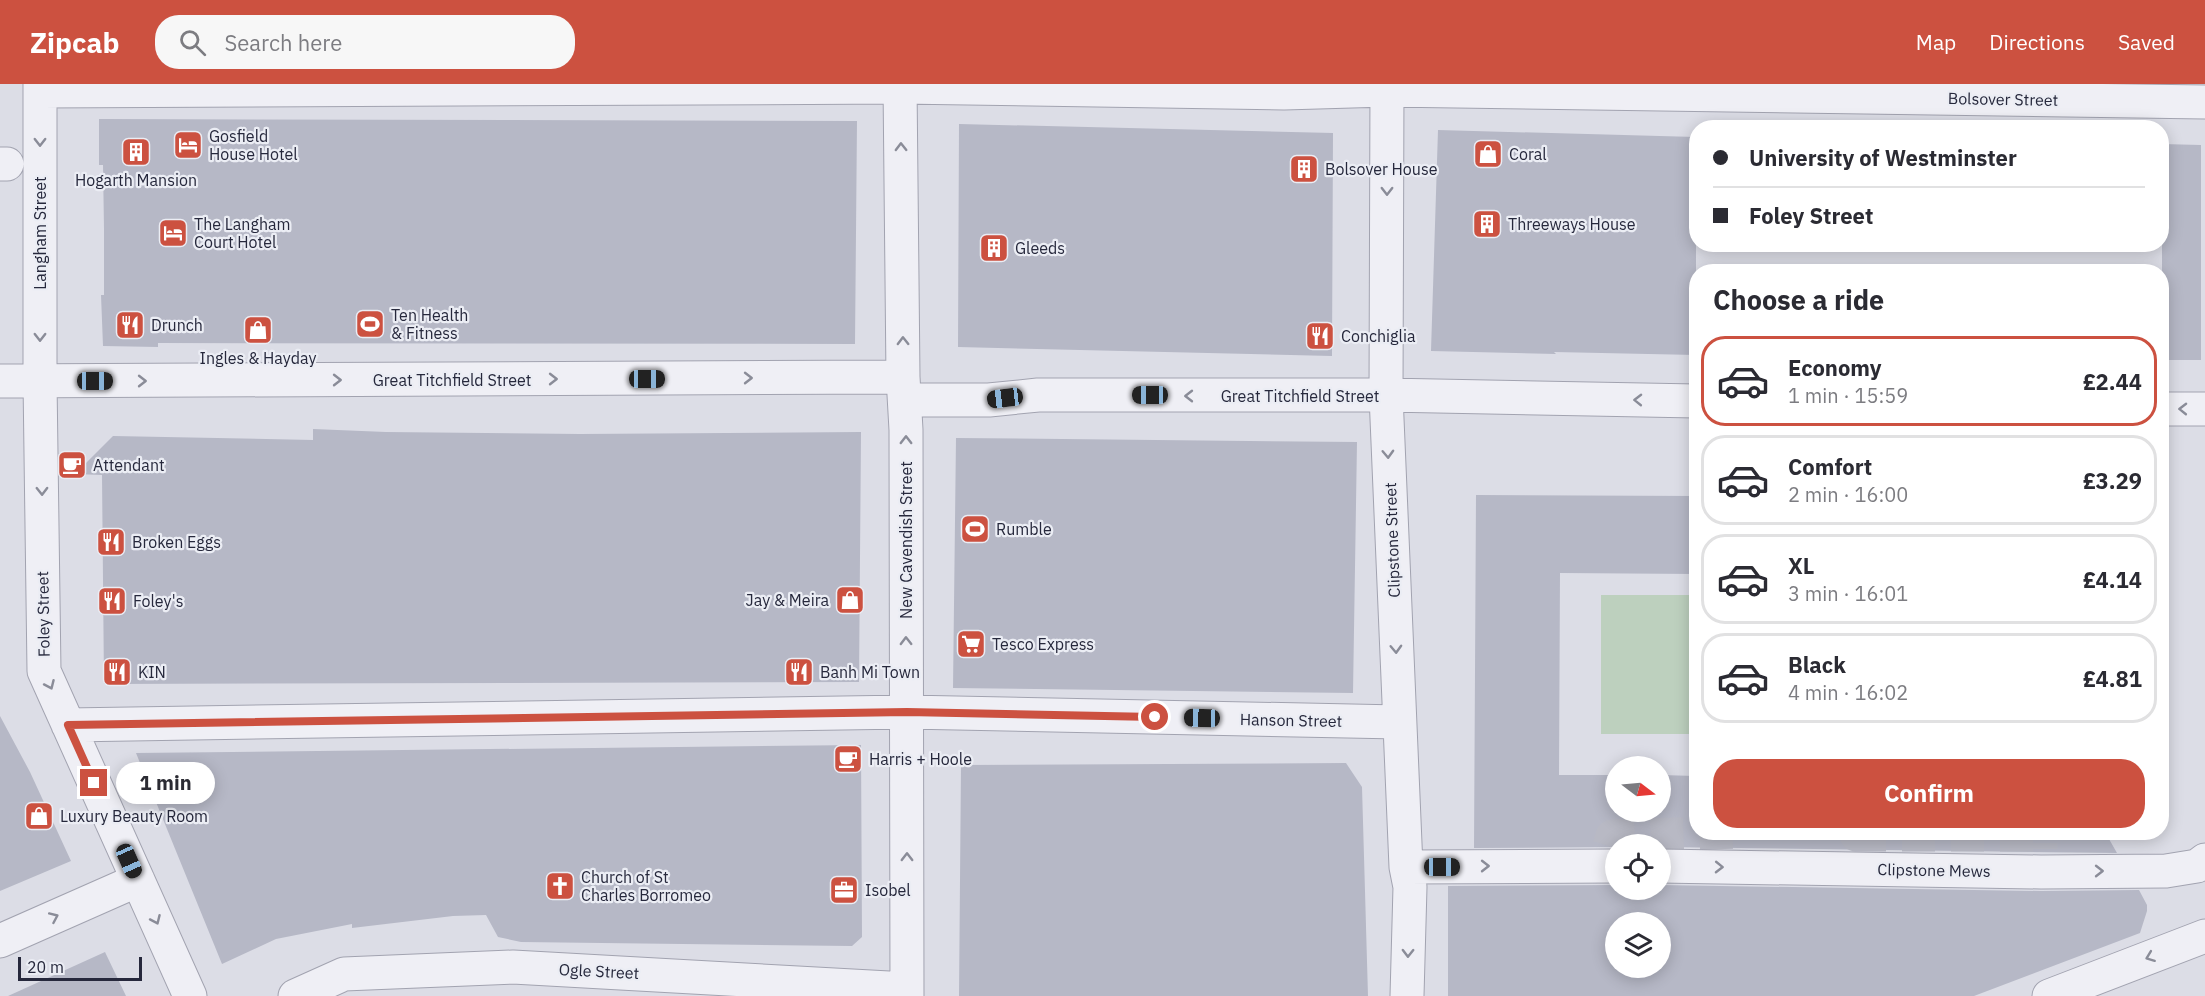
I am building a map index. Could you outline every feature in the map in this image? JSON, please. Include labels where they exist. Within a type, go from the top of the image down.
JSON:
[{"type":"street","name":"Bolsover Street","points":[[40,88],[900,86],[1284,93],[1387,87],[2205,102]]},
{"type":"street","name":"New Cavendish Street","points":[[900,86],[907,712],[907,992]]},
{"type":"street","name":"Clipstone Street","points":[[1387,87],[1386,395],[1406,867],[1410,887],[1407,996]]},
{"type":"street","name":"Langham Street","points":[[40,88],[40,381]]},
{"type":"street","name":"Great Titchfield Street","points":[[0,381],[904,388],[989,400],[1038,395],[1386,395],[1689,401]]},
{"type":"street","name":"Foley Street","points":[[40,381],[44,671],[190,996]]},
{"type":"street","points":[[2169,409],[2205,410]]},
{"type":"street","name":"Hanson Street","points":[[68,725],[907,712],[1399,722]]},
{"type":"street","points":[[1406,867],[1605,859]]},
{"type":"street","name":"Clipstone Mews","points":[[1671,866],[2041,872],[2155,871],[2197,866],[2205,860]]},
{"type":"street","points":[[0,940],[138,880]]},
{"type":"street","points":[[2049,996],[2205,936]]},
{"type":"street","name":"Ogle Street","points":[[295,996],[344,974],[513,967],[907,992]]},
{"type":"green space","points":[[1601,595],[1689,595],[1689,734],[1601,734]]},
{"type":"building","points":[[99,119],[857,121],[855,344],[158,343],[158,347],[103,346],[101,295],[104,295],[103,165],[99,165]]},
{"type":"building","points":[[959,124],[1333,133],[1332,356],[958,347]]},
{"type":"building","points":[[1438,130],[1689,137],[1689,252],[1696,252],[1696,264],[1689,264],[1689,355],[1431,351]]},
{"type":"building","points":[[2169,144],[2201,145],[2201,360],[2169,360],[2169,264],[2162,264],[2162,252],[2169,252]]},
{"type":"building","points":[[313,429],[580,434],[861,432],[859,682],[104,684],[102,475],[75,474],[113,436],[313,440]]},
{"type":"building","points":[[956,438],[1357,442],[1353,693],[953,688]]},
{"type":"building","points":[[1476,495],[1689,496],[1689,574],[1560,573],[1559,775],[1605,775],[1605,822],[1671,822],[1671,775],[1689,776],[1689,840],[2110,840],[2117,853],[1671,847],[1671,834],[1605,834],[1605,847],[1474,848]]},
{"type":"building","points":[[0,716],[30,772],[71,861],[0,891]]},
{"type":"building","points":[[861,745],[862,937],[852,946],[521,942],[498,937],[486,915],[453,916],[352,928],[352,924],[276,939],[222,964],[136,753]]},
{"type":"building","points":[[1346,763],[1362,787],[1368,996],[959,996],[961,765]]},
{"type":"building","points":[[1605,885],[1605,900],[1671,900],[1671,885],[2041,891],[2139,890],[2147,905],[2140,933],[1974,996],[1448,996],[1448,886]]},
{"type":"building","points":[[105,952],[126,996],[8,996]]},
{"type":"tunnel","points":[[1671,834],[1689,834]]},
{"type":"tunnel","points":[[2041,840],[2041,849]]},
{"type":"place","name":"Gosfield House Hotel","points":[[188,145]]},
{"type":"place","name":"Hogarth Mansion","points":[[136,152]]},
{"type":"place","name":"Coral","points":[[1488,154]]},
{"type":"place","name":"Bolsover House","points":[[1304,169]]},
{"type":"place","name":"Threeways House","points":[[1487,224]]},
{"type":"place","name":"The Langham Court Hotel","points":[[173,233]]},
{"type":"place","name":"Gleeds","points":[[994,248]]},
{"type":"place","name":"Ten Health & Fitness","points":[[370,324]]},
{"type":"place","name":"Drunch","points":[[130,325]]},
{"type":"place","name":"Ingles & Hayday","points":[[258,330]]},
{"type":"place","name":"Conchiglia","points":[[1320,336]]},
{"type":"place","name":"Attendant","points":[[72,465]]},
{"type":"place","name":"Rumble","points":[[975,529]]},
{"type":"place","name":"Broken Eggs","points":[[111,542]]},
{"type":"place","name":"Jay & Meira","points":[[850,600]]},
{"type":"place","name":"Foley's","points":[[112,601]]},
{"type":"place","name":"Tesco Express","points":[[971,644]]},
{"type":"place","name":"KIN","points":[[117,672]]},
{"type":"place","name":"Banh Mi Town","points":[[799,672]]},
{"type":"place","name":"Harris + Hoole","points":[[848,759]]},
{"type":"place","name":"Luxury Beauty Room","points":[[39,816]]},
{"type":"place","name":"Church of St Charles Borromeo","points":[[560,886]]},
{"type":"place","name":"Isobel","points":[[844,890]]},
{"type":"route","points":[[94,783],[68,725],[907,712],[1155,717]]}]
